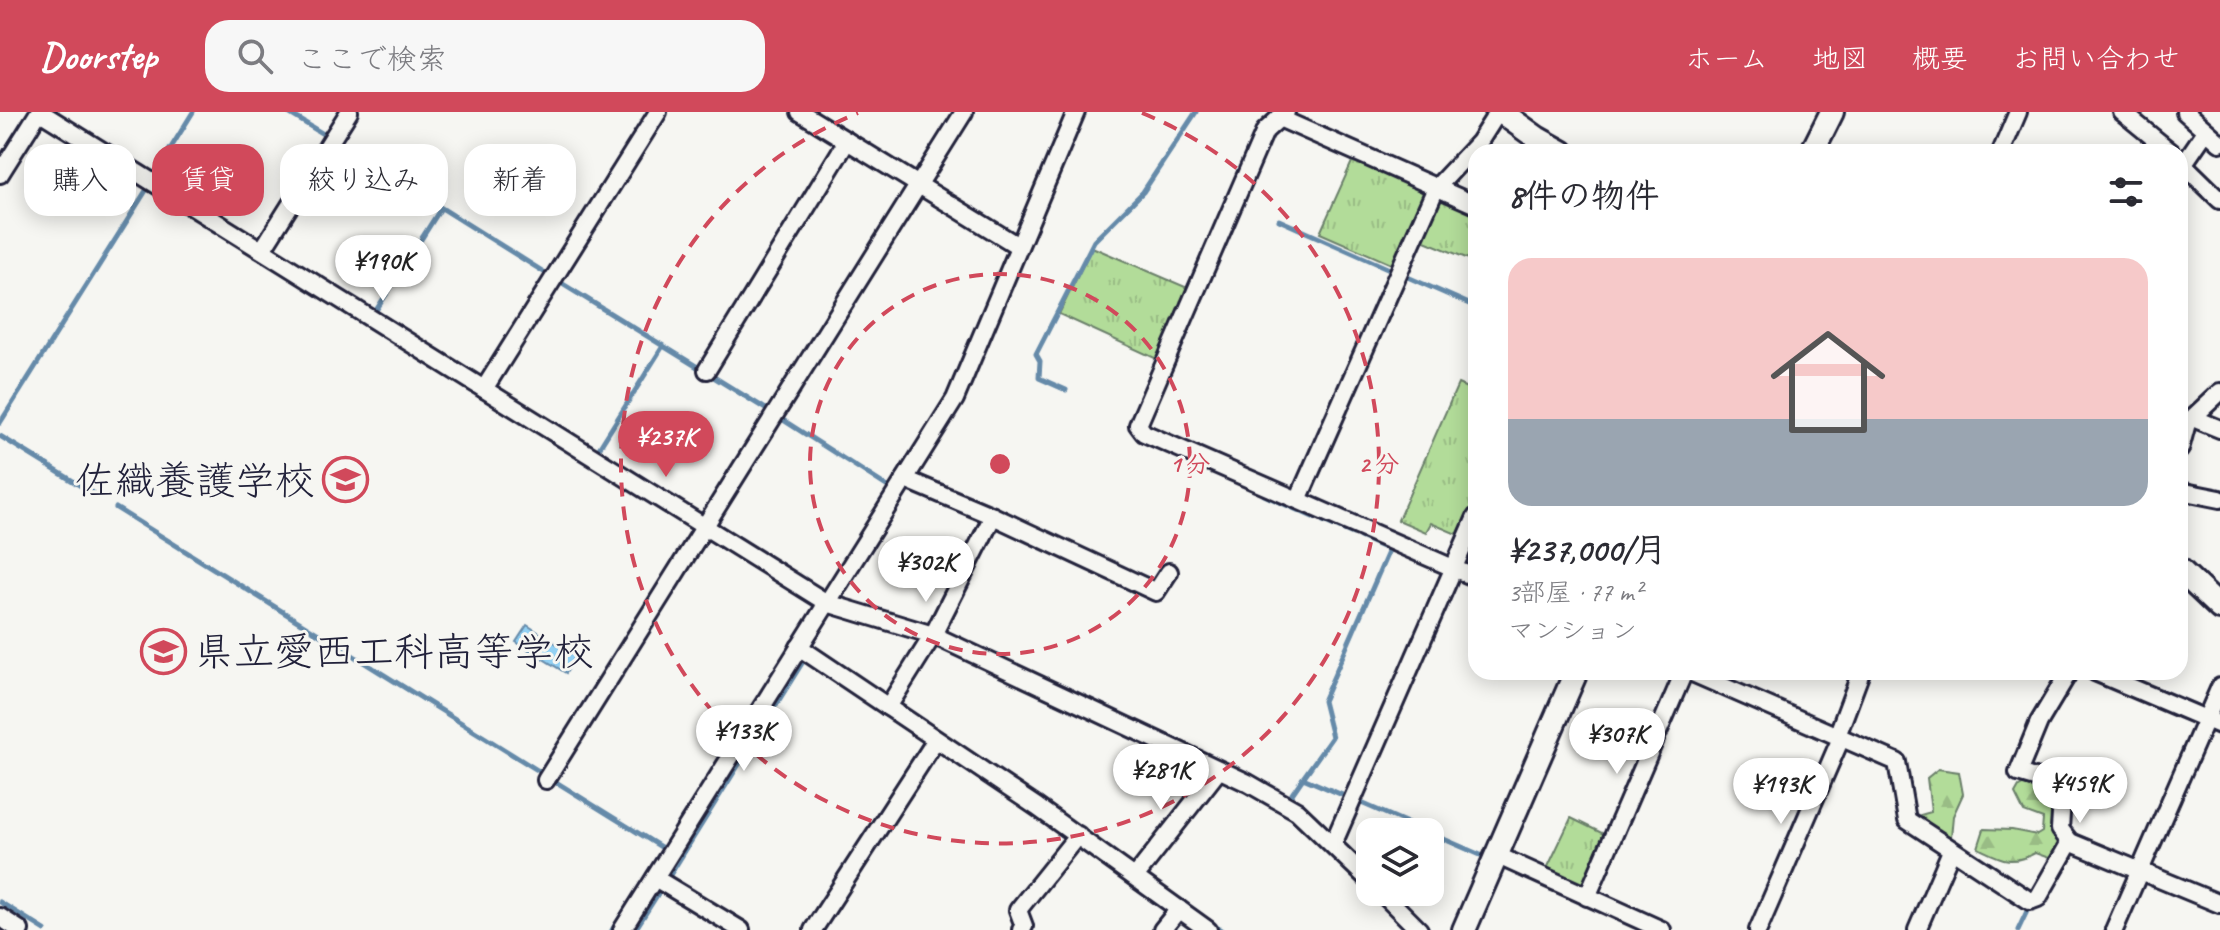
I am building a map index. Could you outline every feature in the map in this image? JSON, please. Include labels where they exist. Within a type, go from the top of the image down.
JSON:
[{"type":"main road","points":[[1499,112],[1548,144]]},
{"type":"main road","points":[[1820,144],[1832,112]]},
{"type":"main road","points":[[2188,578],[2220,608]]},
{"type":"main road","points":[[1464,930],[1573,680]]},
{"type":"street","points":[[0,174],[39,112],[827,603],[933,635],[1248,783],[1297,811],[1356,867]]},
{"type":"street","points":[[262,250],[349,112]]},
{"type":"street","points":[[484,389],[658,112]]},
{"type":"street","points":[[546,780],[964,112]]},
{"type":"street","points":[[622,930],[955,399],[1076,112]]},
{"type":"street","points":[[1477,144],[1499,112]]},
{"type":"street","points":[[2004,144],[2018,112]]},
{"type":"street","points":[[2122,112],[2159,144]]},
{"type":"street","points":[[2185,112],[2220,143]]},
{"type":"street","points":[[807,114],[1018,246]]},
{"type":"street","points":[[1468,202],[1282,115],[1265,131],[1138,425],[1144,433],[1468,575]]},
{"type":"street","points":[[2188,150],[2206,131]]},
{"type":"street","points":[[707,370],[847,141]]},
{"type":"street","points":[[1298,500],[1436,188],[1468,154]]},
{"type":"street","points":[[2188,170],[2220,200]]},
{"type":"street","points":[[2188,422],[2220,392]]},
{"type":"street","points":[[2193,418],[2220,429]]},
{"type":"street","points":[[905,479],[1156,592],[1169,572]]},
{"type":"street","points":[[2188,493],[2220,499]]},
{"type":"street","points":[[888,707],[933,635],[993,516]]},
{"type":"street","points":[[1333,844],[1468,535]]},
{"type":"street","points":[[799,647],[1078,835],[1208,930]]},
{"type":"street","points":[[1587,897],[1681,680]]},
{"type":"street","points":[[1708,680],[1897,762],[1907,820],[2030,901],[2038,898],[2070,842]]},
{"type":"street","points":[[1758,930],[1839,737],[1858,680]]},
{"type":"street","points":[[2064,680],[2039,722],[2018,773],[2048,782],[2057,789],[2062,799],[2060,829],[2070,842],[2220,904]]},
{"type":"street","points":[[2114,680],[2213,722]]},
{"type":"street","points":[[2114,930],[2213,722],[2220,687]]},
{"type":"street","points":[[813,930],[936,740]]},
{"type":"street","points":[[1135,877],[1218,771]]},
{"type":"street","points":[[1021,930],[1024,926],[1018,910],[1078,835]]},
{"type":"street","points":[[1917,930],[1951,851]]},
{"type":"street","points":[[1496,855],[1662,930]]},
{"type":"street","points":[[655,878],[741,930]]},
{"type":"street","points":[[1395,906],[1419,930]]},
{"type":"street","points":[[1162,930],[1179,909]]},
{"type":"street","points":[[0,917],[20,930]]},
{"type":"green space","points":[[1355,155],[1429,188],[1398,267],[1320,233]]},
{"type":"green space","points":[[1439,194],[1468,207],[1468,259],[1417,238]]},
{"type":"green space","points":[[1092,247],[1190,289],[1159,360],[1059,314]]},
{"type":"green space","points":[[1458,384],[1468,388],[1468,520],[1461,536],[1431,523],[1426,532],[1398,520]]},
{"type":"green space","points":[[1938,769],[1959,772],[1963,794],[1953,816],[1951,837],[1945,838],[1916,821],[1920,815],[1931,812],[1927,778]]},
{"type":"green space","points":[[2028,782],[2042,785],[2056,797],[2062,840],[2052,859],[2035,853],[2006,860],[1978,848],[1984,829],[2037,835],[2042,832],[2043,819],[2024,812],[2015,794],[2019,787]]},
{"type":"green space","points":[[1571,818],[1610,837],[1587,887],[1545,873]]},
{"type":"water","points":[[527,625],[576,656],[566,673],[516,642]]},
{"type":"waterway","points":[[173,144],[193,112]]},
{"type":"waterway","points":[[287,112],[328,137]]},
{"type":"waterway","points":[[1066,390],[1039,378],[1040,361],[1036,354],[1094,241],[1143,192],[1196,112]]},
{"type":"waterway","points":[[0,423],[147,189]]},
{"type":"waterway","points":[[448,212],[547,274]]},
{"type":"waterway","points":[[375,312],[436,216]]},
{"type":"waterway","points":[[1279,220],[1394,271]]},
{"type":"waterway","points":[[1403,275],[1468,303]]},
{"type":"waterway","points":[[561,283],[769,411]]},
{"type":"waterway","points":[[598,450],[663,346]]},
{"type":"waterway","points":[[780,418],[888,487]]},
{"type":"waterway","points":[[0,436],[94,494]]},
{"type":"waterway","points":[[1264,495],[1315,518]]},
{"type":"waterway","points":[[116,508],[542,773]]},
{"type":"waterway","points":[[1323,521],[1353,534]]},
{"type":"waterway","points":[[1347,797],[1303,778],[1332,737],[1323,701],[1389,550],[1360,537]]},
{"type":"waterway","points":[[670,875],[804,660]]},
{"type":"waterway","points":[[875,820],[924,743]]},
{"type":"waterway","points":[[1292,794],[1303,778]]},
{"type":"waterway","points":[[553,780],[664,849],[651,869]]},
{"type":"waterway","points":[[1359,802],[1396,818]]},
{"type":"waterway","points":[[1444,839],[1485,857]]},
{"type":"waterway","points":[[635,930],[661,889]]},
{"type":"waterway","points":[[612,930],[636,893]]},
{"type":"waterway","points":[[0,902],[45,930]]},
{"type":"waterway","points":[[2018,930],[2028,909]]},
{"type":"waterway","points":[[1209,922],[1221,930]]},
{"type":"place","name":"佐織養護学校","points":[[346,480]]},
{"type":"place","name":"県立愛西工科高等学校","points":[[163,651]]}]
